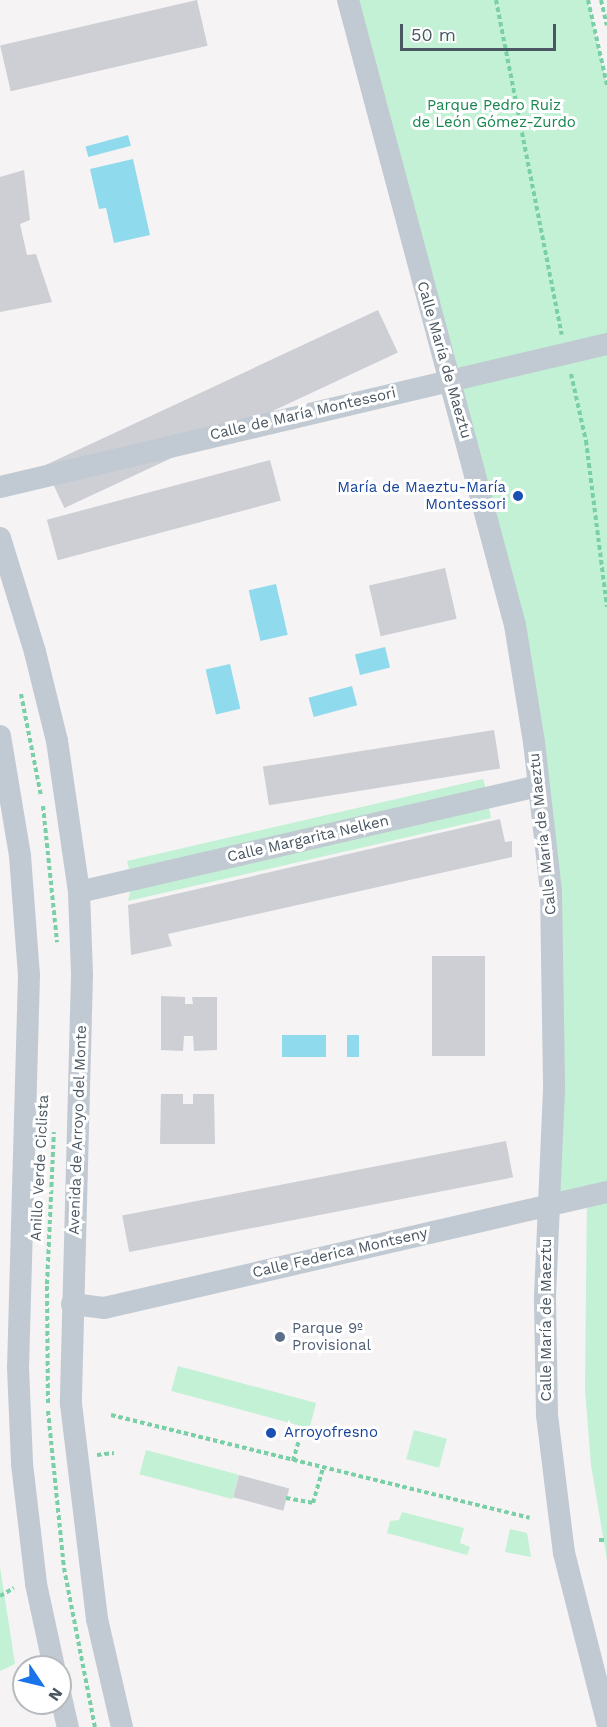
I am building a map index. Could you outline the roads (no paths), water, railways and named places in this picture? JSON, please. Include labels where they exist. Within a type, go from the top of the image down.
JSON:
[{"type":"street","name":"Calle María de Maeztu","points":[[348,0],[515,625],[551,891],[554,1090],[548,1205],[546,1367],[554,1476],[564,1553],[607,1722]]},
{"type":"street","name":"Calle de María Montessori","points":[[0,486],[449,379],[607,344]]},
{"type":"street","name":"Avenida de Arroyo del Monte","points":[[0,538],[29,631],[57,741],[79,892],[82,975],[71,1404],[80,1499],[97,1619],[122,1727]]},
{"type":"street","points":[[0,736],[20,856],[29,975],[18,1367],[22,1464],[36,1584],[51,1655]]},
{"type":"street","name":"Calle Margarita Nelken","points":[[79,892],[538,786]]},
{"type":"street","name":"Calle Federica Montseny","points":[[72,1304],[104,1308],[607,1192]]},
{"type":"water","points":[[128,135],[131,146],[88,157],[85,146]]},
{"type":"water","points":[[133,159],[150,235],[114,243],[106,208],[99,209],[90,169]]},
{"type":"water","points":[[276,584],[288,635],[260,641],[249,590]]},
{"type":"water","points":[[385,647],[390,667],[360,675],[355,654]]},
{"type":"water","points":[[230,664],[240,709],[216,714],[206,670]]},
{"type":"water","points":[[352,686],[357,705],[314,717],[309,698]]},
{"type":"water","points":[[282,1035],[326,1035],[326,1057],[282,1057]]},
{"type":"water","points":[[347,1035],[359,1035],[359,1057],[347,1057]]},
{"type":"place","name":"María de Maeztu-María Montessori","points":[[518,496]]},
{"type":"place","name":"Parque 9º Provisional","points":[[280,1337]]},
{"type":"place","name":"Arroyofresno","points":[[271,1433]]},
{"type":"park label","name":"Parque Pedro Ruiz de León Gómez-Zurdo","points":[[494,114]]}]
